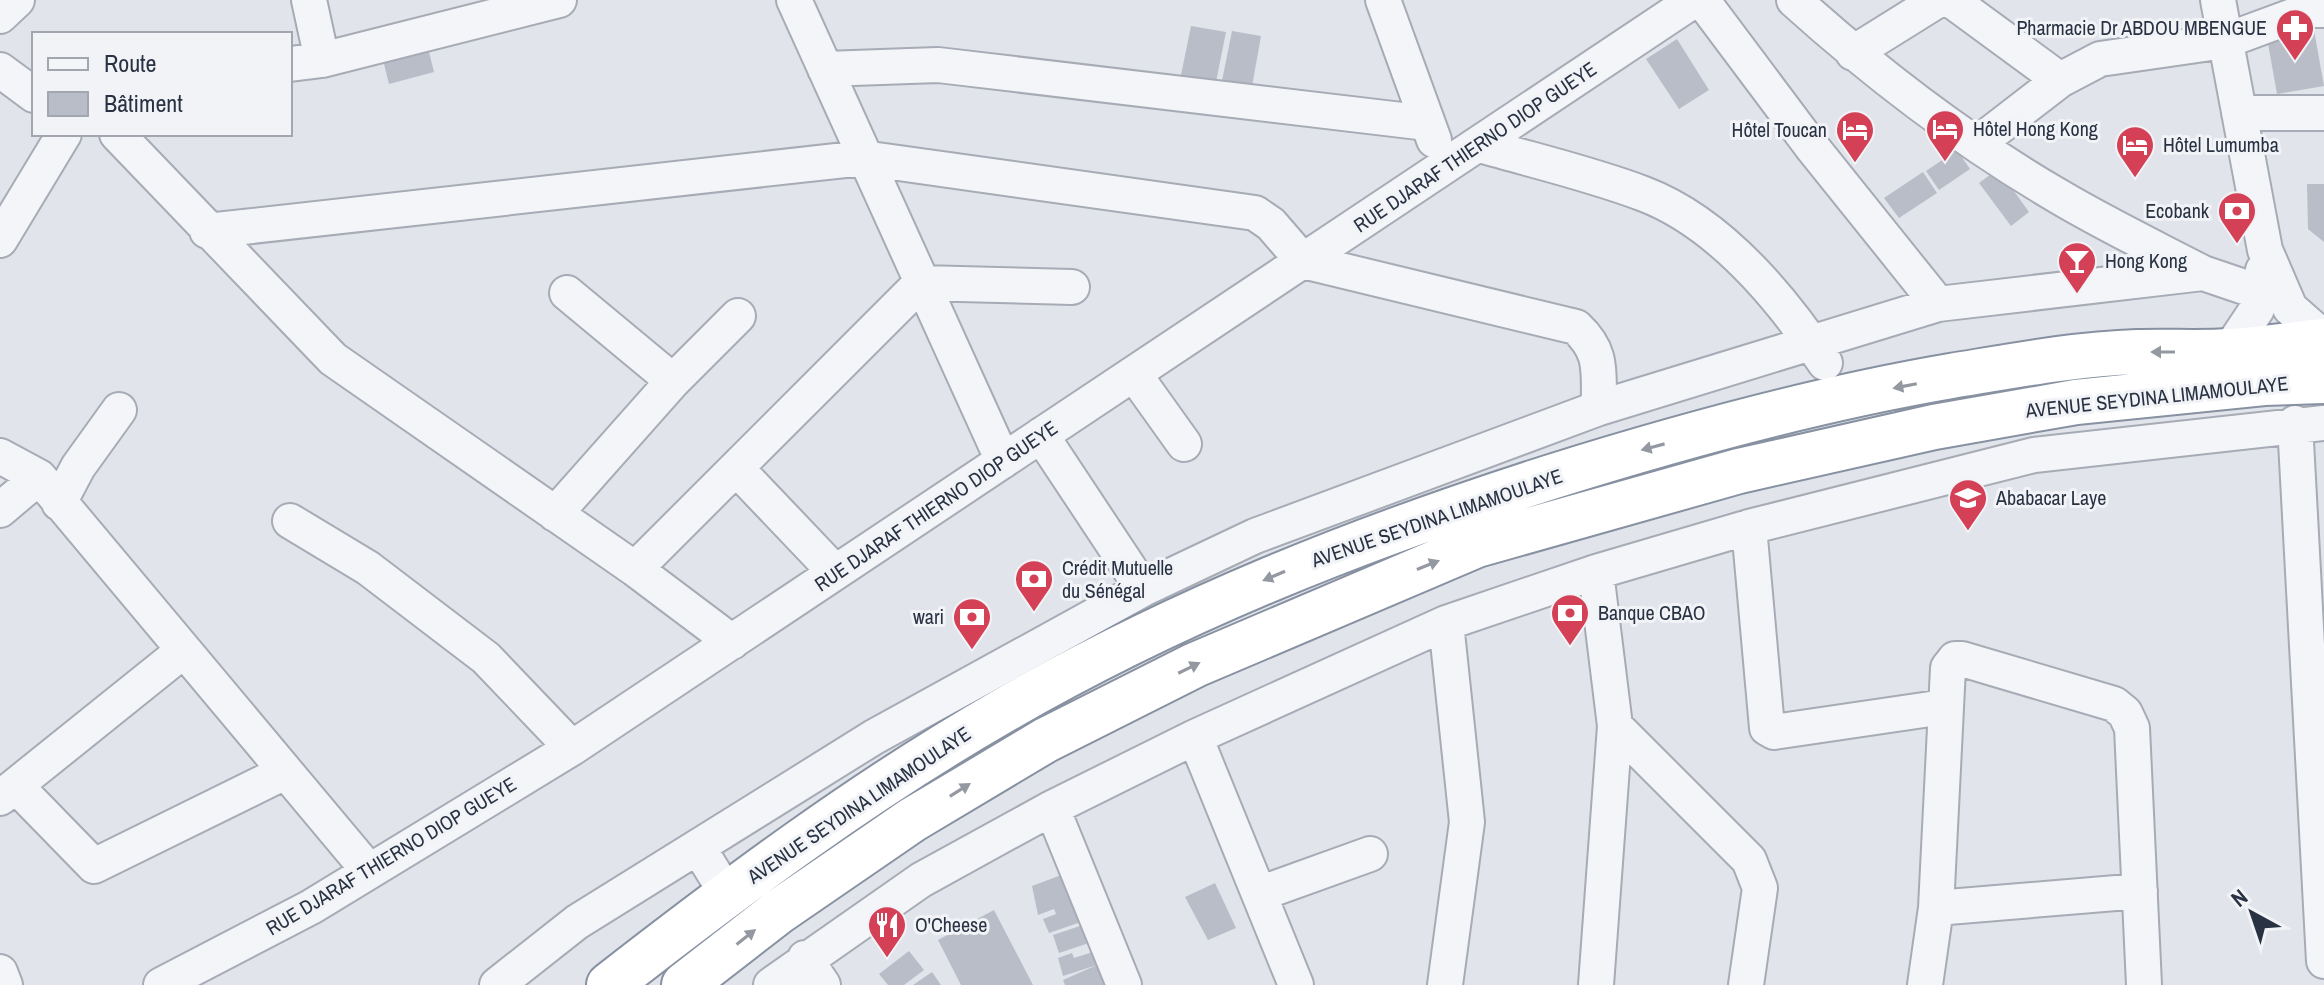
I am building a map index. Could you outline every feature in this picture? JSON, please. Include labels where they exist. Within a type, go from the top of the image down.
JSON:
[{"type":"highway","name":"AVENUE SEYDINA LIMAMOULAYE","points":[[609,985],[804,837],[1015,704],[1212,603],[1393,529],[1611,458],[1805,405],[1949,377],[2053,361],[2133,352],[2229,351],[2324,340]]},
{"type":"highway","name":"AVENUE SEYDINA LIMAMOULAYE","points":[[684,985],[778,912],[912,820],[1046,740],[1195,665],[1477,545],[1739,471],[1934,427],[2076,402],[2264,383],[2324,381]]},
{"type":"street","points":[[0,16],[17,0]]},
{"type":"street","points":[[309,0],[306,62],[559,0]]},
{"type":"street","points":[[794,0],[1003,461]]},
{"type":"street","points":[[1383,0],[1427,123],[1446,166]]},
{"type":"street","points":[[1794,0],[1853,53],[1977,144],[2058,196],[2203,273],[2262,293]]},
{"type":"street","points":[[1853,53],[1938,0]]},
{"type":"street","points":[[1951,0],[2060,80]]},
{"type":"street","points":[[2218,0],[2265,250],[2290,308],[2324,340]]},
{"type":"street","points":[[1683,4],[1812,147],[1938,304]]},
{"type":"street","name":"RUE DJARAF THIERNO DIOP GUEYE","points":[[161,985],[311,907],[572,748],[1480,145],[1683,4]]},
{"type":"street","points":[[1977,144],[2060,80],[2100,59],[2225,41],[2298,13],[2324,10]]},
{"type":"street","points":[[825,69],[938,65],[1427,123]]},
{"type":"street","points":[[0,70],[32,94]]},
{"type":"street","points":[[2239,113],[2324,113]]},
{"type":"street","points":[[0,240],[63,136]]},
{"type":"street","points":[[119,136],[333,359],[635,569],[732,642]]},
{"type":"street","points":[[1480,145],[1646,194],[1690,218],[1731,249],[1818,352]]},
{"type":"street","points":[[207,231],[863,158],[1255,213],[1271,224],[1303,261],[1576,327],[1593,343],[1598,357],[1599,408]]},
{"type":"street","points":[[2229,351],[2248,326],[2262,293],[2265,250]]},
{"type":"street","points":[[497,985],[577,922],[874,737],[1143,589],[1255,536],[1599,408],[1818,352],[1938,304],[2203,273]]},
{"type":"street","points":[[635,569],[921,283],[1072,287]]},
{"type":"street","points":[[567,293],[673,381]]},
{"type":"street","points":[[555,514],[673,381],[738,316]]},
{"type":"street","points":[[1134,374],[1184,444]]},
{"type":"street","points":[[0,510],[49,490],[78,467],[119,410]]},
{"type":"street","points":[[771,985],[814,971],[921,880],[1052,808],[1195,737],[1446,623],[1596,572],[1749,527],[2034,455],[2309,423],[2324,961]]},
{"type":"street","points":[[1041,435],[1143,589]]},
{"type":"street","points":[[0,456],[49,490],[369,871]]},
{"type":"street","points":[[736,468],[835,572]]},
{"type":"street","points":[[290,521],[368,568],[486,658],[572,748]]},
{"type":"street","points":[[1749,527],[1767,728],[1774,732],[1944,707]]},
{"type":"street","points":[[1596,572],[1615,726],[1596,985]]},
{"type":"street","points":[[1445,985],[1467,822],[1446,623]]},
{"type":"street","points":[[183,651],[8,792],[91,866],[285,772]]},
{"type":"street","points":[[1925,985],[1936,908],[1948,668],[1951,662],[1962,659],[2114,704],[2125,713],[2132,728],[2144,985]]},
{"type":"street","points":[[1615,726],[1749,860],[1760,888],[1746,985]]},
{"type":"street","points":[[1195,737],[1296,985]]},
{"type":"street","points":[[1052,808],[1124,985]]},
{"type":"street","points":[[698,847],[727,894]]},
{"type":"street","points":[[1259,894],[1370,854]]},
{"type":"street","points":[[1936,908],[2140,891]]},
{"type":"street","points":[[0,972],[5,985]]},
{"type":"building","points":[[1191,26],[1226,32],[1215,87],[1180,80]]},
{"type":"building","name":"Pharmacie Dr ABDOU MBENGUE","points":[[2314,30],[2324,86],[2277,94],[2267,38]]},
{"type":"building","points":[[1232,31],[1261,36],[1251,92],[1221,86]]},
{"type":"building","points":[[1677,39],[1709,90],[1679,109],[1646,59]]},
{"type":"building","points":[[427,44],[434,72],[389,84],[382,56]]},
{"type":"building","points":[[1957,150],[1970,169],[1939,190],[1926,171]]},
{"type":"building","points":[[1998,169],[2029,212],[2011,226],[1979,183]]},
{"type":"building","points":[[1923,172],[1937,193],[1899,218],[1884,198]]},
{"type":"building","points":[[2307,184],[2324,184],[2324,242],[2308,229]]},
{"type":"building","points":[[1064,874],[1081,922],[1049,933],[1043,919],[1056,914],[1054,909],[1038,915],[1032,886]]},
{"type":"building","points":[[1215,883],[1236,928],[1208,940],[1185,897]]},
{"type":"building","points":[[994,910],[1033,985],[961,985],[938,940]]},
{"type":"building","points":[[1086,924],[1092,942],[1059,953],[1053,935]]},
{"type":"building","points":[[909,951],[924,970],[904,985],[888,985],[879,974]]},
{"type":"building","points":[[1096,951],[1108,985],[1065,985],[1063,980],[1097,965],[1063,976],[1058,958],[1072,953],[1074,958]]},
{"type":"building","points":[[932,972],[941,985],[913,985]]},
{"type":"place","name":"Pharmacie Dr ABDOU MBENGUE","points":[[2295,62]]},
{"type":"place","name":"Hôtel Hong Kong","points":[[1945,163]]},
{"type":"place","name":"Hôtel Toucan","points":[[1855,164]]},
{"type":"place","name":"Hôtel Lumumba","points":[[2135,179]]},
{"type":"place","name":"Ecobank","points":[[2237,245]]},
{"type":"place","name":"Hong Kong","points":[[2077,295]]},
{"type":"place","name":"Ababacar Laye","points":[[1968,532]]},
{"type":"place","name":"Crédit Mutuelle du Sénégal","points":[[1034,613]]},
{"type":"place","name":"Banque CBAO","points":[[1570,647]]},
{"type":"place","name":"wari","points":[[972,651]]},
{"type":"place","name":"O'Cheese","points":[[887,959]]}]
